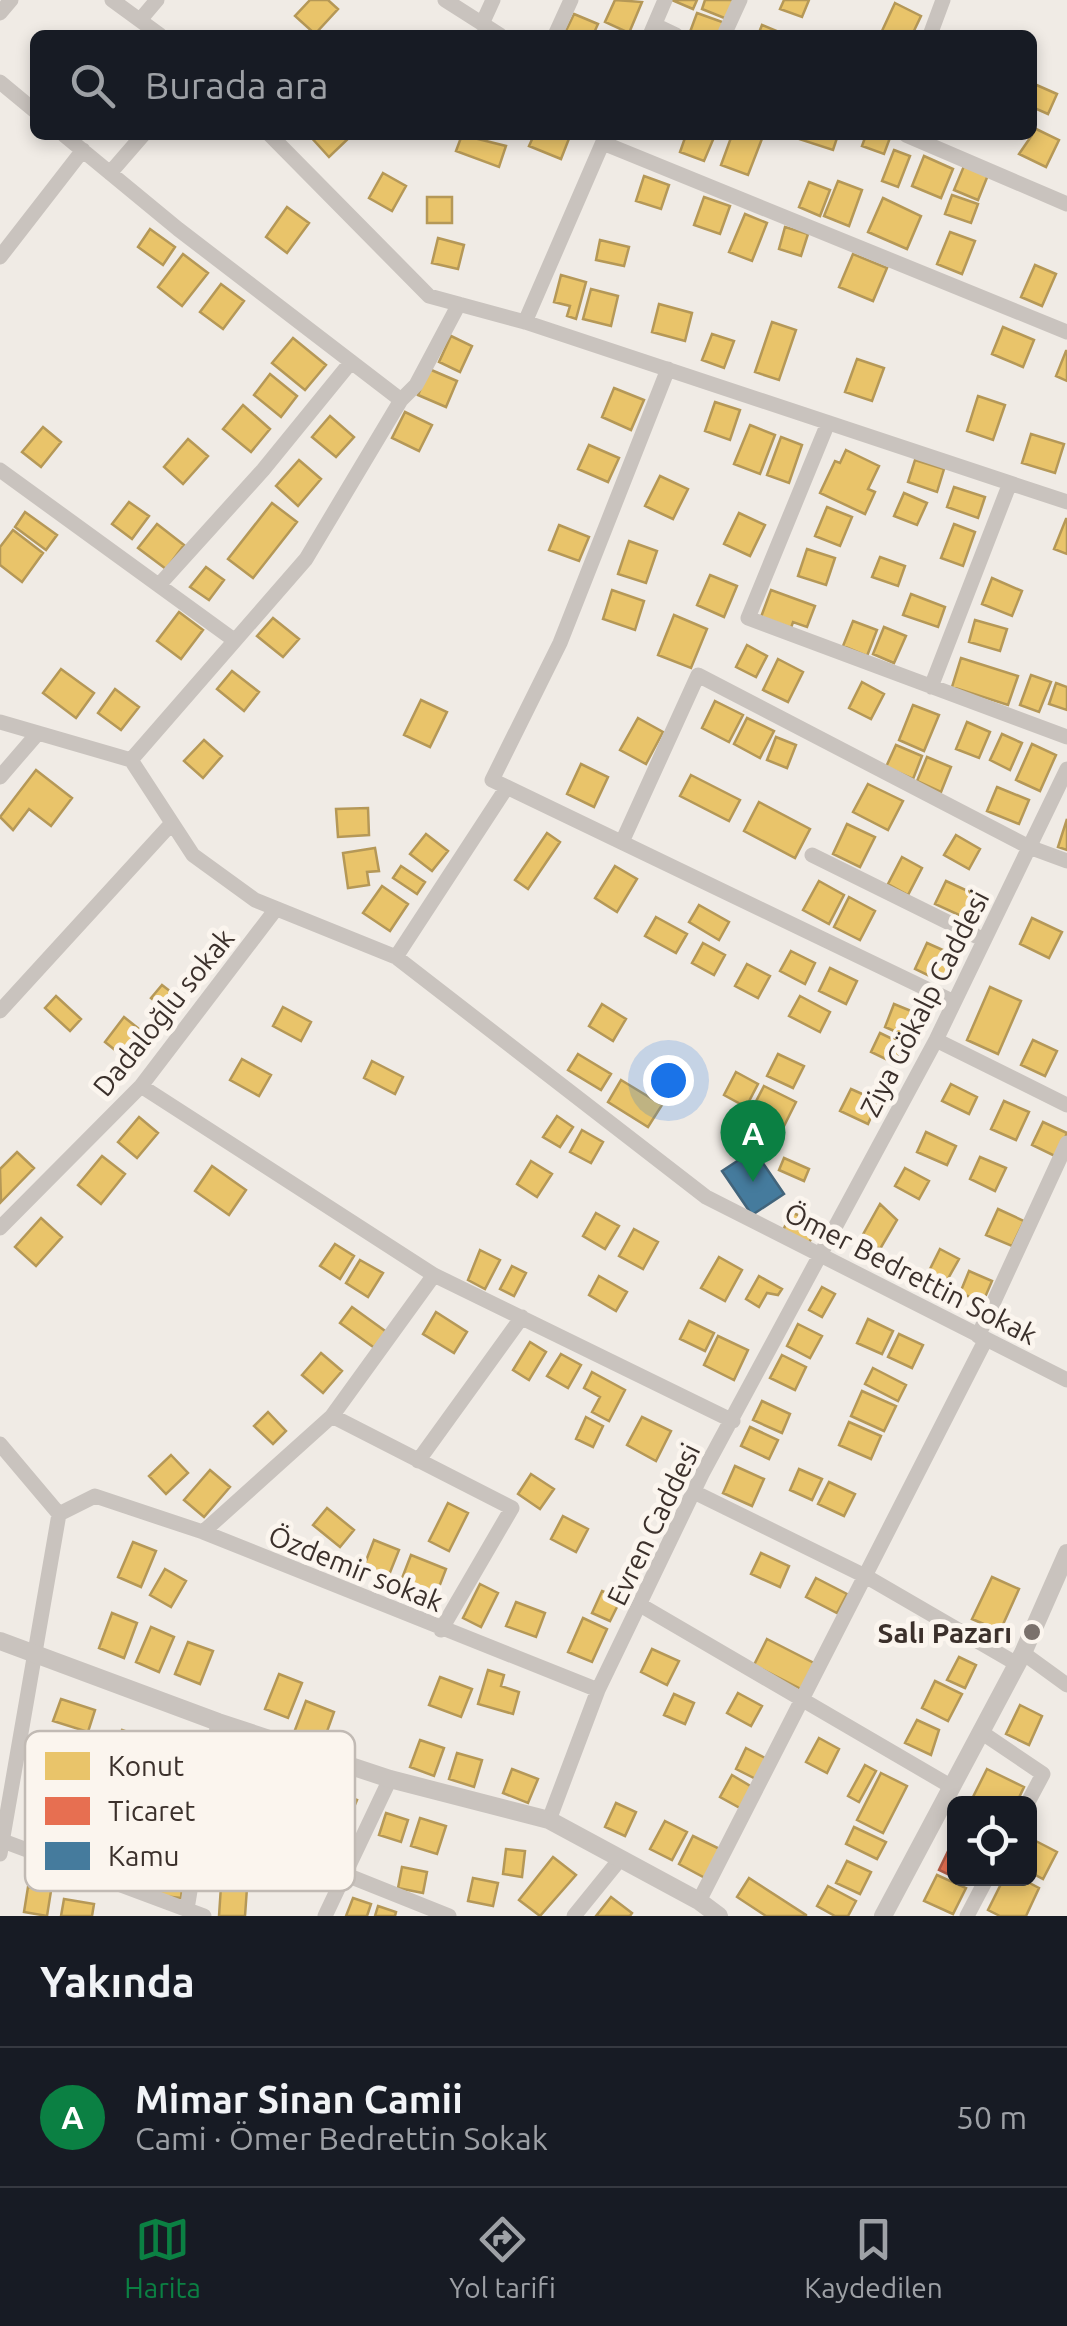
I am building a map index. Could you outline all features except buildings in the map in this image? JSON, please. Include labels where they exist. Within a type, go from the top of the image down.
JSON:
[{"type":"street","points":[[0,14],[11,0]]},
{"type":"street","points":[[112,0],[153,30]]},
{"type":"street","points":[[140,20],[157,0]]},
{"type":"street","points":[[445,0],[492,30]]},
{"type":"street","points":[[482,24],[493,0]]},
{"type":"street","points":[[557,30],[571,0]]},
{"type":"street","points":[[652,30],[665,0]]},
{"type":"street","points":[[726,30],[740,0]]},
{"type":"street","points":[[932,30],[943,0]]},
{"type":"street","points":[[0,82],[30,107]]},
{"type":"street","points":[[70,140],[401,400]]},
{"type":"street","points":[[110,173],[139,140]]},
{"type":"street","points":[[275,140],[430,296],[525,322],[1067,502]]},
{"type":"street","points":[[525,322],[605,140]]},
{"type":"street","points":[[607,140],[1067,332]]},
{"type":"street","points":[[918,140],[1067,204]]},
{"type":"street","points":[[0,257],[83,150]]},
{"type":"street","points":[[0,722],[131,760],[306,559],[401,400],[416,385],[459,304]]},
{"type":"street","points":[[159,585],[263,470],[351,362]]},
{"type":"street","points":[[668,370],[560,643],[492,780],[954,1002]]},
{"type":"street","points":[[828,423],[748,618],[1067,737]]},
{"type":"street","points":[[0,470],[234,640]]},
{"type":"street","points":[[931,688],[1010,483]]},
{"type":"street","points":[[622,842],[698,674],[1029,847],[1067,861]]},
{"type":"street","points":[[0,777],[38,733]]},
{"type":"street","name":"Ömer Bedrettin Sokak","points":[[131,760],[193,855],[255,900],[396,957],[706,1197],[1067,1380]]},
{"type":"street","name":"Ziya Gökalp Caddesi","points":[[820,1257],[936,1040],[1067,769]]},
{"type":"street","points":[[396,957],[507,787]]},
{"type":"street","points":[[0,1011],[172,823]]},
{"type":"street","points":[[812,855],[984,940]]},
{"type":"street","name":"Dadaloğlu sokak","points":[[0,1228],[141,1086],[276,909]]},
{"type":"street","points":[[936,1040],[1067,1105]]},
{"type":"street","points":[[141,1086],[434,1276],[733,1421]]},
{"type":"street","points":[[700,1900],[867,1577],[982,1338],[1067,1143]]},
{"type":"street","name":"Evren Caddesi","points":[[548,1820],[598,1690],[694,1492],[820,1257]]},
{"type":"street","points":[[203,1532],[332,1416],[434,1276]]},
{"type":"street","points":[[418,1461],[522,1317]]},
{"type":"street","points":[[332,1416],[512,1508],[440,1630]]},
{"type":"street","points":[[0,1444],[59,1514],[2,1847]]},
{"type":"street","points":[[694,1492],[867,1577],[1067,1685]]},
{"type":"street","name":"Özdemir sokak","points":[[59,1514],[94,1496],[203,1532],[598,1690]]},
{"type":"street","points":[[888,1914],[1020,1659],[1067,1553]]},
{"type":"street","points":[[642,1606],[952,1787]]},
{"type":"street","points":[[0,1640],[245,1731]]},
{"type":"street","points":[[216,1731],[218,1722]]},
{"type":"street","points":[[981,1732],[1043,1774],[1031,1796]]},
{"type":"street","points":[[355,1767],[548,1820],[700,1900],[720,1916]]},
{"type":"street","points":[[355,1853],[390,1779]]},
{"type":"street","points":[[574,1916],[621,1858]]},
{"type":"street","points":[[355,1871],[449,1916]]},
{"type":"street","points":[[967,1916],[983,1886]]},
{"type":"street","points":[[133,1891],[204,1916]]},
{"type":"street","points":[[187,1909],[190,1891]]},
{"type":"street","points":[[325,1916],[337,1891]]},
{"type":"place","name":"Mimar Sinan Camii","points":[[753,1182]]},
{"type":"place","name":"Salı Pazarı","points":[[1032,1632]]}]
